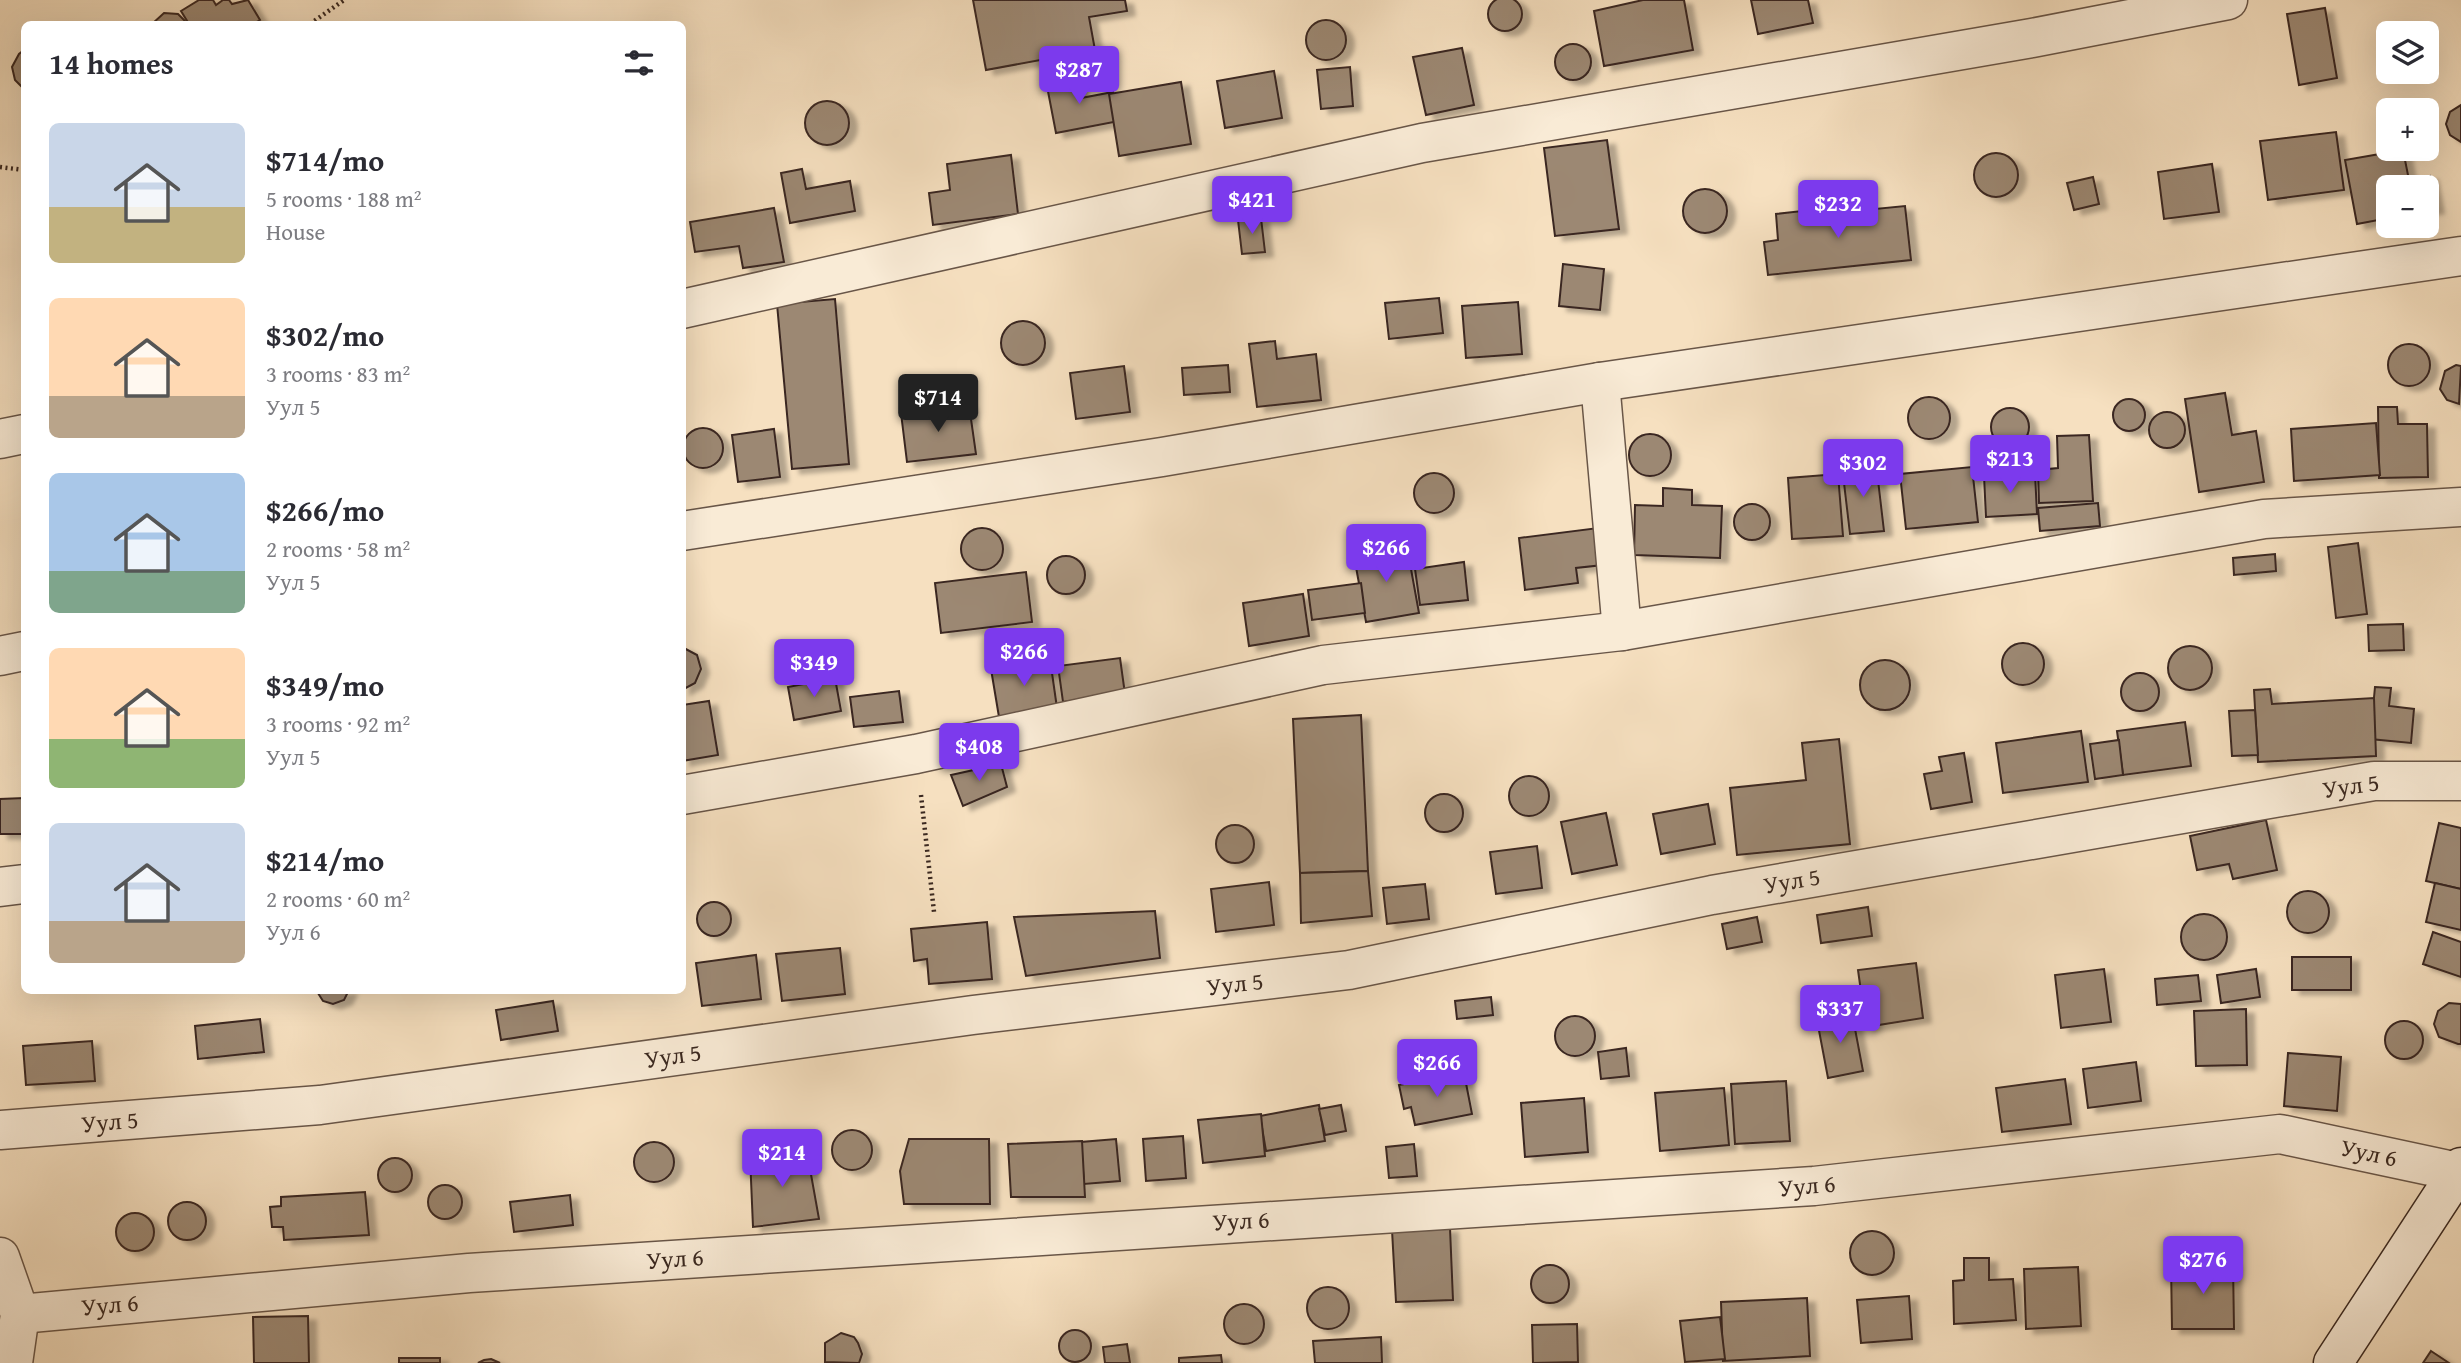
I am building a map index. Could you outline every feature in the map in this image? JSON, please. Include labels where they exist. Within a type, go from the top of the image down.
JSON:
[{"type":"street","points":[[686,308],[1422,143],[2019,41],[2228,0]]},
{"type":"street","points":[[686,530],[1162,457],[1600,382],[2461,256]]},
{"type":"street","points":[[1600,382],[1622,631]]},
{"type":"street","points":[[0,439],[21,436]]},
{"type":"street","points":[[686,793],[916,754],[1323,665],[1622,631],[2264,519],[2461,507]]},
{"type":"street","points":[[0,656],[21,652]]},
{"type":"street","name":"Уул 5","points":[[0,1130],[320,1105],[973,1015],[1349,970],[1712,895],[2360,783],[2461,781]]},
{"type":"street","points":[[0,887],[21,884]]},
{"type":"street","name":"Уул 6","points":[[20,1314],[469,1273],[1814,1186],[2280,1135],[2459,1169]]},
{"type":"street","points":[[2333,1363],[2459,1169]]},
{"type":"street","points":[[0,1257],[20,1314],[13,1363]]},
{"type":"path","points":[[314,21],[344,0]]},
{"type":"path","points":[[0,167],[21,170]]},
{"type":"path","points":[[916,754],[934,912]]},
{"type":"building","points":[[1497,-1],[1513,-1],[1521,7],[1521,21],[1512,30],[1498,30],[1489,21],[1489,7]]},
{"type":"building","points":[[199,0],[213,0],[216,5],[223,0],[229,0],[232,4],[248,0],[260,20],[187,21],[181,11]]},
{"type":"building","points":[[973,0],[1125,0],[1127,11],[1089,17],[1095,50],[986,70]]},
{"type":"building","points":[[1643,0],[1684,0],[1693,50],[1604,66],[1594,11]]},
{"type":"building","points":[[1751,0],[1808,0],[1813,23],[1758,34]]},
{"type":"building","points":[[2325,8],[2337,78],[2299,85],[2287,14]]},
{"type":"building","points":[[164,13],[178,14],[185,21],[155,21]]},
{"type":"building","points":[[1326,20],[1340,26],[1346,40],[1340,54],[1326,60],[1312,54],[1306,40],[1312,26]]},
{"type":"building","points":[[1573,44],[1586,49],[1591,62],[1586,75],[1573,80],[1560,75],[1555,62],[1560,49]]},
{"type":"building","points":[[1462,48],[1474,105],[1426,115],[1413,57]]},
{"type":"building","points":[[21,52],[21,86],[15,80],[12,67]]},
{"type":"building","points":[[1350,67],[1353,106],[1321,109],[1317,70]]},
{"type":"building","points":[[1274,71],[1282,118],[1225,128],[1217,81]]},
{"type":"building","points":[[1076,74],[1081,98],[1113,92],[1119,121],[1056,133],[1046,81]]},
{"type":"building","points":[[1181,82],[1191,144],[1119,156],[1109,94]]},
{"type":"building","points":[[827,101],[842,108],[849,123],[842,138],[827,145],[812,138],[805,123],[812,108]]},
{"type":"building","points":[[2461,105],[2461,142],[2450,135],[2446,124],[2450,112]]},
{"type":"building","points":[[2336,132],[2344,190],[2268,200],[2260,141]]},
{"type":"building","points":[[1607,140],[1619,229],[1555,236],[1544,148]]},
{"type":"building","points":[[1996,153],[2012,159],[2018,175],[2012,191],[1996,197],[1980,191],[1974,175],[1980,159]]},
{"type":"building","points":[[1011,155],[1018,214],[933,225],[929,193],[950,190],[947,164]]},
{"type":"building","points":[[2376,155],[2376,161],[2405,161],[2408,175],[2376,175],[2376,220],[2357,224],[2345,160]]},
{"type":"building","points":[[2212,164],[2219,212],[2164,219],[2158,172]]},
{"type":"building","points":[[802,169],[806,189],[850,181],[855,211],[790,223],[781,173]]},
{"type":"building","points":[[2093,177],[2099,204],[2074,210],[2067,183]]},
{"type":"building","points":[[1705,189],[1714,190],[1721,195],[1726,202],[1726,220],[1721,227],[1714,232],[1705,233],[1696,232],[1689,227],[1684,220],[1683,211],[1684,202],[1689,195],[1696,190]]},
{"type":"building","points":[[1905,206],[1911,260],[1768,275],[1764,242],[1778,240],[1776,214],[1802,211],[1804,216]]},
{"type":"building","points":[[774,208],[784,262],[743,268],[739,246],[695,252],[690,222]]},
{"type":"building","points":[[1261,218],[1265,252],[1242,254],[1238,220]]},
{"type":"building","points":[[1563,264],[1604,269],[1600,310],[1559,306]]},
{"type":"building","points":[[1439,298],[1443,333],[1389,339],[1385,303]]},
{"type":"building","points":[[835,299],[849,464],[792,469],[777,304]]},
{"type":"building","points":[[1518,302],[1522,354],[1466,358],[1462,306]]},
{"type":"building","points":[[1023,321],[1039,327],[1045,343],[1039,359],[1023,365],[1007,359],[1001,343],[1007,327]]},
{"type":"building","points":[[1275,341],[1277,359],[1316,354],[1321,400],[1257,407],[1249,344]]},
{"type":"building","points":[[2409,344],[2424,350],[2430,365],[2424,380],[2409,386],[2394,380],[2388,365],[2394,350]]},
{"type":"building","points":[[1228,365],[1230,392],[1184,395],[1182,368]]},
{"type":"building","points":[[2456,365],[2461,366],[2459,404],[2447,400],[2440,389],[2445,371]]},
{"type":"building","points":[[1124,366],[1130,412],[1076,419],[1070,373]]},
{"type":"building","points":[[2225,393],[2232,435],[2256,431],[2264,482],[2199,492],[2185,399]]},
{"type":"building","points":[[1929,397],[1944,403],[1950,418],[1944,433],[1929,439],[1914,433],[1908,418],[1914,403]]},
{"type":"building","points":[[2129,399],[2140,404],[2145,415],[2140,426],[2129,431],[2118,426],[2113,415],[2118,404]]},
{"type":"building","points":[[969,405],[976,454],[907,462],[901,413]]},
{"type":"building","points":[[2378,407],[2397,407],[2398,424],[2427,424],[2428,477],[2379,478]]},
{"type":"building","points":[[2010,408],[2023,414],[2029,427],[2023,440],[2010,446],[1997,440],[1991,427],[1997,414]]},
{"type":"building","points":[[2167,412],[2180,417],[2185,430],[2180,443],[2167,448],[2154,443],[2149,430],[2154,417]]},
{"type":"building","points":[[2376,423],[2380,475],[2294,481],[2291,429]]},
{"type":"building","points":[[695,429],[711,429],[722,440],[722,456],[711,467],[695,467],[686,458],[686,438]]},
{"type":"building","points":[[774,429],[780,477],[738,482],[732,435]]},
{"type":"building","points":[[1650,434],[1665,440],[1671,455],[1665,470],[1650,476],[1635,470],[1629,455],[1635,440]]},
{"type":"building","points":[[2089,435],[2093,501],[2039,503],[2038,470],[2058,468],[2057,436]]},
{"type":"building","points":[[1876,463],[1884,531],[1850,534],[1842,466]]},
{"type":"building","points":[[1972,467],[1978,522],[1906,529],[1900,474]]},
{"type":"building","points":[[1434,473],[1448,479],[1454,493],[1448,507],[1434,513],[1420,507],[1414,493],[1420,479]]},
{"type":"building","points":[[2035,473],[2037,514],[1986,517],[1984,476]]},
{"type":"building","points":[[1838,474],[1843,536],[1792,539],[1788,478]]},
{"type":"building","points":[[1663,488],[1692,490],[1692,505],[1722,506],[1720,558],[1634,555],[1635,505],[1663,506]]},
{"type":"building","points":[[2098,503],[2100,526],[2040,531],[2038,508]]},
{"type":"building","points":[[1752,504],[1765,509],[1770,522],[1765,535],[1752,540],[1739,535],[1734,522],[1739,509]]},
{"type":"building","points":[[982,528],[997,534],[1003,549],[997,564],[982,570],[967,564],[961,549],[967,534]]},
{"type":"building","points":[[1598,528],[1603,565],[1576,568],[1578,583],[1525,590],[1519,538]]},
{"type":"building","points":[[2358,543],[2367,614],[2336,618],[2328,547]]},
{"type":"building","points":[[1407,547],[1419,613],[1366,622],[1354,556]]},
{"type":"building","points":[[2275,554],[2276,571],[2234,575],[2233,558]]},
{"type":"building","points":[[1066,556],[1079,562],[1085,575],[1079,588],[1066,594],[1053,588],[1047,575],[1053,562]]},
{"type":"building","points":[[1464,562],[1468,600],[1420,605],[1415,569]]},
{"type":"building","points":[[1026,572],[1032,622],[941,633],[935,583]]},
{"type":"building","points":[[1361,583],[1365,613],[1312,620],[1308,590]]},
{"type":"building","points":[[1303,594],[1309,636],[1249,646],[1243,603]]},
{"type":"building","points":[[2403,624],[2404,650],[2369,651],[2368,625]]},
{"type":"building","points":[[2023,643],[2038,649],[2044,664],[2038,679],[2023,685],[2008,679],[2002,664],[2008,649]]},
{"type":"building","points":[[2190,646],[2206,652],[2212,668],[2206,684],[2190,690],[2174,684],[2168,668],[2174,652]]},
{"type":"building","points":[[686,649],[697,655],[701,669],[695,683],[686,688]]},
{"type":"building","points":[[1120,658],[1125,694],[1063,702],[1058,666]]},
{"type":"building","points":[[1050,659],[1057,708],[999,717],[991,669]]},
{"type":"building","points":[[1885,660],[1903,667],[1910,685],[1903,703],[1885,710],[1867,703],[1860,685],[1867,667]]},
{"type":"building","points":[[2140,673],[2154,678],[2159,692],[2154,706],[2140,711],[2126,706],[2121,692],[2126,678]]},
{"type":"building","points":[[835,678],[841,711],[794,720],[788,687]]},
{"type":"building","points":[[2375,687],[2391,688],[2389,706],[2414,709],[2411,743],[2370,739]]},
{"type":"building","points":[[2270,689],[2272,704],[2374,698],[2376,756],[2258,762],[2254,690]]},
{"type":"building","points":[[899,691],[903,722],[854,727],[850,697]]},
{"type":"building","points":[[709,701],[718,755],[686,760],[686,704]]},
{"type":"building","points":[[2255,710],[2258,755],[2232,756],[2229,711]]},
{"type":"building","points":[[1361,715],[1368,871],[1300,873],[1293,719]]},
{"type":"building","points":[[2185,722],[2191,766],[2123,775],[2117,731]]},
{"type":"building","points":[[2081,731],[2088,782],[2003,793],[1996,743]]},
{"type":"building","points":[[1839,739],[1850,844],[1737,855],[1730,788],[1806,780],[1802,743]]},
{"type":"building","points":[[2119,740],[2123,775],[2095,779],[2090,744]]},
{"type":"building","points":[[1964,753],[1972,802],[1931,809],[1924,774],[1942,771],[1939,757]]},
{"type":"building","points":[[1001,764],[1007,787],[963,806],[951,775]]},
{"type":"building","points":[[1529,776],[1543,782],[1549,796],[1543,810],[1529,816],[1515,810],[1509,796],[1515,782]]},
{"type":"building","points":[[1444,794],[1457,800],[1463,813],[1457,826],[1444,832],[1431,826],[1425,813],[1431,800]]},
{"type":"building","points":[[21,798],[21,834],[0,834],[0,799]]},
{"type":"building","points":[[1708,804],[1715,844],[1661,854],[1653,814]]},
{"type":"building","points":[[1606,813],[1617,865],[1572,874],[1561,822]]},
{"type":"building","points":[[2266,820],[2277,870],[2233,879],[2229,864],[2197,870],[2190,836]]},
{"type":"building","points":[[2439,823],[2461,828],[2461,889],[2426,881]]},
{"type":"building","points":[[1235,825],[1249,830],[1254,844],[1249,858],[1235,863],[1221,858],[1216,844],[1221,830]]},
{"type":"building","points":[[1537,846],[1542,888],[1496,894],[1490,852]]},
{"type":"building","points":[[1368,871],[1372,916],[1301,923],[1300,873]]},
{"type":"building","points":[[1269,882],[1274,925],[1216,932],[1211,889]]},
{"type":"building","points":[[2435,883],[2461,889],[2461,930],[2426,922]]},
{"type":"building","points":[[1425,884],[1429,919],[1387,924],[1383,888]]},
{"type":"building","points":[[2308,891],[2323,897],[2329,912],[2323,927],[2308,933],[2293,927],[2287,912],[2293,897]]},
{"type":"building","points":[[714,902],[726,907],[731,919],[726,931],[714,936],[702,931],[697,919],[702,907]]},
{"type":"building","points":[[1868,907],[1872,936],[1821,943],[1817,915]]},
{"type":"building","points":[[1155,911],[1160,958],[1026,976],[1014,917]]},
{"type":"building","points":[[2204,914],[2220,921],[2227,937],[2220,953],[2204,960],[2188,953],[2181,937],[2188,921]]},
{"type":"building","points":[[1757,917],[1762,942],[1727,949],[1722,924]]},
{"type":"building","points":[[987,922],[992,979],[929,984],[927,959],[914,961],[911,929]]},
{"type":"building","points":[[2433,932],[2461,942],[2461,977],[2423,964]]},
{"type":"building","points":[[840,948],[845,994],[782,1001],[776,954]]},
{"type":"building","points":[[756,955],[761,999],[702,1006],[696,963]]},
{"type":"building","points":[[2292,957],[2351,957],[2351,990],[2292,990]]},
{"type":"building","points":[[1916,963],[1923,1018],[1866,1027],[1858,970]]},
{"type":"building","points":[[2104,969],[2111,1022],[2061,1028],[2055,975]]},
{"type":"building","points":[[2256,969],[2260,997],[2221,1003],[2217,975]]},
{"type":"building","points":[[2198,975],[2201,1001],[2157,1005],[2155,979]]},
{"type":"building","points":[[319,994],[347,994],[344,1000],[333,1004],[323,1001]]},
{"type":"building","points":[[1491,997],[1493,1015],[1457,1019],[1455,1001]]},
{"type":"building","points":[[553,1001],[558,1031],[501,1040],[496,1010]]},
{"type":"building","points":[[2449,1003],[2461,1004],[2461,1044],[2439,1037],[2434,1024],[2438,1011]]},
{"type":"building","points":[[2246,1009],[2247,1065],[2196,1066],[2194,1011]]},
{"type":"building","points":[[1852,1013],[1863,1071],[1828,1078],[1817,1020]]},
{"type":"building","points":[[1575,1016],[1589,1022],[1595,1036],[1589,1050],[1575,1056],[1561,1050],[1555,1036],[1561,1022]]},
{"type":"building","points":[[260,1019],[264,1052],[198,1059],[195,1026]]},
{"type":"building","points":[[2404,1021],[2417,1027],[2423,1040],[2417,1053],[2404,1059],[2391,1053],[2385,1040],[2391,1027]]},
{"type":"building","points":[[92,1041],[95,1081],[26,1085],[23,1046]]},
{"type":"building","points":[[1626,1048],[1629,1076],[1601,1079],[1598,1052]]},
{"type":"building","points":[[2288,1053],[2341,1057],[2337,1111],[2284,1106]]},
{"type":"building","points":[[2136,1062],[2141,1101],[2088,1108],[2083,1069]]},
{"type":"building","points":[[1464,1073],[1472,1114],[1415,1125],[1411,1107],[1404,1109],[1399,1085]]},
{"type":"building","points":[[2065,1079],[2071,1124],[2002,1132],[1996,1088]]},
{"type":"building","points":[[1786,1081],[1790,1141],[1735,1144],[1731,1084]]},
{"type":"building","points":[[1724,1088],[1729,1145],[1660,1151],[1655,1093]]},
{"type":"building","points":[[1584,1098],[1588,1152],[1525,1157],[1521,1103]]},
{"type":"building","points":[[1319,1105],[1325,1141],[1266,1151],[1260,1116]]},
{"type":"building","points":[[1341,1105],[1346,1131],[1325,1135],[1319,1109]]},
{"type":"building","points":[[1261,1114],[1265,1156],[1203,1163],[1198,1120]]},
{"type":"building","points":[[852,1130],[860,1131],[866,1136],[871,1142],[871,1158],[866,1164],[860,1169],[852,1170],[844,1169],[838,1164],[833,1158],[832,1150],[833,1142],[838,1136],[844,1131]]},
{"type":"building","points":[[1183,1136],[1186,1178],[1146,1181],[1143,1139]]},
{"type":"building","points":[[909,1139],[989,1139],[990,1204],[904,1204],[900,1171]]},
{"type":"building","points":[[1116,1139],[1120,1181],[1084,1184],[1081,1142]]},
{"type":"building","points":[[1082,1141],[1085,1197],[1011,1197],[1008,1144]]},
{"type":"building","points":[[654,1142],[668,1148],[674,1162],[668,1176],[654,1182],[640,1176],[634,1162],[640,1148]]},
{"type":"building","points":[[1414,1144],[1417,1176],[1389,1178],[1386,1147]]},
{"type":"building","points":[[807,1152],[819,1219],[753,1227],[750,1156]]},
{"type":"building","points":[[395,1158],[407,1163],[412,1175],[407,1187],[395,1192],[383,1187],[378,1175],[383,1163]]},
{"type":"building","points":[[445,1185],[457,1190],[462,1202],[457,1214],[445,1219],[433,1214],[428,1202],[433,1190]]},
{"type":"building","points":[[365,1192],[369,1235],[284,1240],[283,1227],[272,1227],[270,1207],[281,1206],[281,1197]]},
{"type":"building","points":[[570,1195],[573,1225],[514,1232],[510,1202]]},
{"type":"building","points":[[187,1202],[201,1207],[206,1221],[201,1235],[187,1240],[173,1235],[168,1221],[173,1207]]},
{"type":"building","points":[[135,1213],[148,1219],[154,1232],[148,1245],[135,1251],[122,1245],[116,1232],[122,1219]]},
{"type":"building","points":[[1450,1228],[1453,1300],[1396,1302],[1392,1230]]},
{"type":"building","points":[[1872,1231],[1887,1238],[1894,1253],[1887,1268],[1872,1275],[1857,1268],[1850,1253],[1857,1238]]},
{"type":"building","points":[[1964,1258],[1989,1258],[1989,1280],[2013,1279],[2016,1320],[1954,1324],[1953,1281],[1964,1280]]},
{"type":"building","points":[[2233,1262],[2234,1329],[2172,1329],[2171,1263]]},
{"type":"building","points":[[1550,1265],[1564,1270],[1569,1284],[1564,1298],[1550,1303],[1536,1298],[1531,1284],[1536,1270]]},
{"type":"building","points":[[2078,1267],[2081,1326],[2026,1329],[2024,1269]]},
{"type":"building","points":[[1328,1287],[1343,1293],[1349,1308],[1343,1323],[1328,1329],[1313,1323],[1307,1308],[1313,1293]]},
{"type":"building","points":[[1909,1296],[1912,1339],[1861,1343],[1857,1300]]},
{"type":"building","points":[[1807,1298],[1810,1356],[1723,1361],[1721,1302]]},
{"type":"building","points":[[1244,1304],[1252,1305],[1258,1310],[1263,1316],[1263,1332],[1258,1338],[1252,1343],[1244,1344],[1236,1343],[1230,1338],[1225,1332],[1224,1324],[1225,1316],[1230,1310],[1236,1305]]},
{"type":"building","points":[[308,1316],[309,1363],[254,1363],[253,1317]]},
{"type":"building","points":[[1720,1317],[1725,1359],[1685,1362],[1680,1321]]},
{"type":"building","points":[[1577,1324],[1578,1362],[1533,1363],[1532,1325]]},
{"type":"building","points":[[1075,1330],[1087,1334],[1091,1346],[1087,1358],[1075,1362],[1063,1358],[1059,1346],[1063,1334]]},
{"type":"building","points":[[841,1333],[854,1337],[858,1343],[862,1354],[859,1363],[825,1362],[825,1343]]},
{"type":"building","points":[[1381,1337],[1382,1363],[1315,1363],[1313,1341]]},
{"type":"building","points":[[1127,1344],[1130,1363],[1105,1363],[1103,1347]]},
{"type":"building","points":[[2431,1351],[2449,1363],[2423,1363]]},
{"type":"building","points":[[1221,1355],[1222,1363],[1179,1363],[1179,1358]]},
{"type":"building","points":[[399,1358],[440,1358],[440,1363],[399,1363]]},
{"type":"building","points":[[491,1359],[500,1363],[478,1363],[484,1360]]}]
